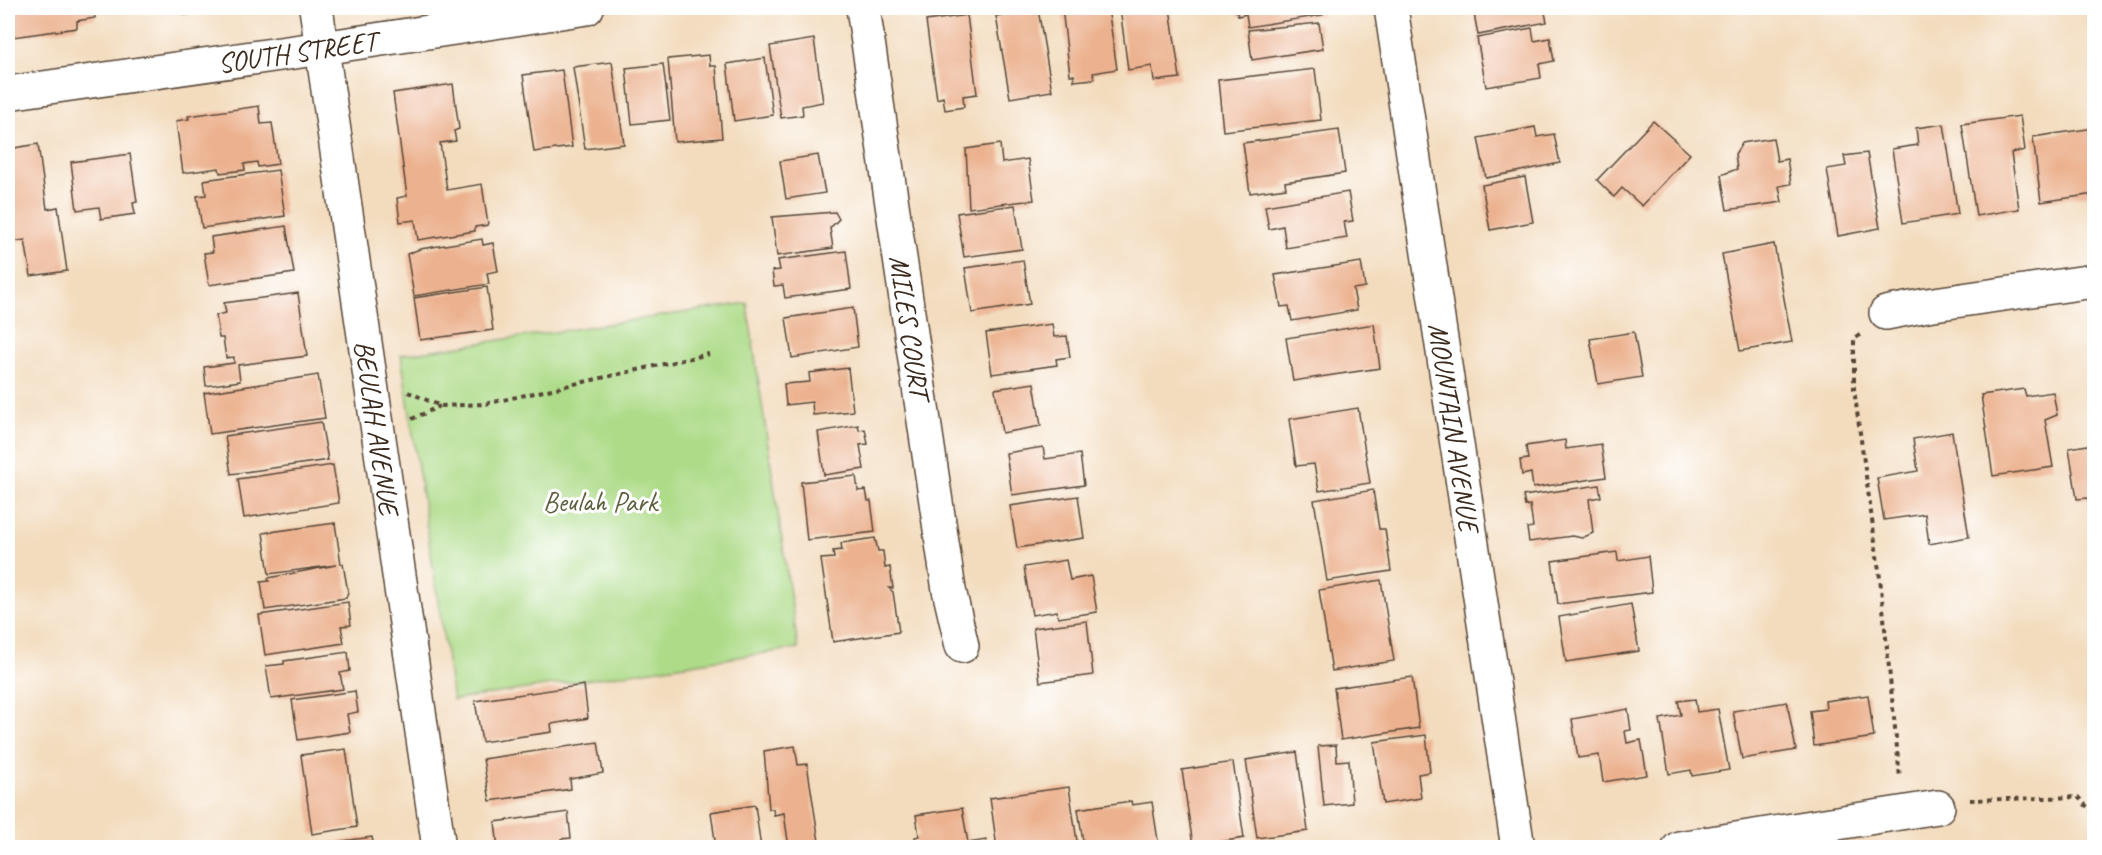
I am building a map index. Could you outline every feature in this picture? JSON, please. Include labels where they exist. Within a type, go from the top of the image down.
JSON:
[{"type":"street","name":"BEULAH AVENUE","points":[[316,8],[439,848]]},
{"type":"street","name":"SOUTH STREET","points":[[8,93],[587,8]]},
{"type":"street","name":"MILES COURT","points":[[863,8],[949,590],[962,646]]},
{"type":"street","name":"MOUNTAIN AVENUE","points":[[1391,8],[1518,848]]},
{"type":"street","points":[[1886,313],[2094,281]]},
{"type":"street","points":[[1679,848],[1938,807]]},
{"type":"path","points":[[1886,313],[1854,339],[1854,389],[1881,578],[1904,813]]},
{"type":"path","points":[[371,377],[441,406],[485,404],[709,354]]},
{"type":"path","points":[[1938,807],[1955,801],[2078,797],[2094,814]]},
{"type":"green space","name":"Beulah Park","points":[[747,303],[798,648],[453,700],[401,355]]},
{"type":"building","points":[[8,8],[94,8],[95,18],[77,21],[77,28],[13,37],[12,32],[8,32]]},
{"type":"building","points":[[183,8],[224,8],[224,9],[184,15]]},
{"type":"building","points":[[1062,8],[1108,8],[1117,69],[1093,73],[1094,79],[1074,81],[1074,75],[1070,75]]},
{"type":"building","points":[[1120,8],[1170,8],[1180,78],[1154,81],[1152,66],[1128,70]]},
{"type":"building","points":[[1236,8],[1322,8],[1323,15],[1248,27],[1246,14],[1238,16]]},
{"type":"building","points":[[1473,8],[1544,8],[1547,22],[1478,35]]},
{"type":"building","points":[[1038,9],[1052,91],[1010,98],[996,16]]},
{"type":"building","points":[[967,15],[977,94],[963,96],[964,107],[945,110],[943,97],[937,99],[926,21]]},
{"type":"building","points":[[1319,23],[1323,49],[1252,60],[1248,30]]},
{"type":"building","points":[[1532,28],[1534,41],[1550,38],[1554,61],[1539,64],[1541,78],[1486,87],[1477,38]]},
{"type":"building","points":[[814,39],[823,102],[802,106],[803,115],[781,118],[770,46]]},
{"type":"building","points":[[709,55],[710,66],[716,66],[722,138],[675,142],[668,59]]},
{"type":"building","points":[[765,58],[773,115],[734,121],[727,64]]},
{"type":"building","points":[[612,62],[624,144],[585,149],[573,67]]},
{"type":"building","points":[[663,64],[670,120],[632,124],[626,68]]},
{"type":"building","points":[[1315,69],[1321,120],[1223,131],[1218,80]]},
{"type":"building","points":[[562,70],[572,147],[534,152],[523,75]]},
{"type":"building","points":[[453,84],[459,129],[454,131],[456,141],[440,143],[447,190],[482,184],[488,225],[475,227],[475,231],[418,240],[415,220],[400,222],[397,198],[407,196],[393,93]]},
{"type":"building","points":[[259,106],[261,124],[272,123],[278,164],[258,167],[257,162],[244,164],[245,170],[220,173],[219,168],[183,173],[176,121],[189,119],[188,116]]},
{"type":"building","points":[[2020,116],[2025,150],[2011,153],[2019,209],[1976,216],[1962,124]]},
{"type":"building","points":[[1653,121],[1690,154],[1642,206],[1622,188],[1614,197],[1597,180]]},
{"type":"building","points":[[1944,124],[1958,214],[1903,223],[1892,149],[1918,145],[1916,128]]},
{"type":"building","points":[[1535,127],[1537,137],[1554,134],[1560,163],[1486,178],[1478,138]]},
{"type":"building","points":[[2094,128],[2094,155],[2091,155],[2094,194],[2041,202],[2033,137]]},
{"type":"building","points":[[1339,130],[1345,173],[1285,182],[1286,188],[1250,193],[1243,143]]},
{"type":"building","points":[[1773,138],[1777,161],[1787,159],[1791,184],[1779,186],[1782,202],[1727,210],[1721,175],[1737,169],[1735,154],[1742,143]]},
{"type":"building","points":[[38,144],[47,209],[58,207],[67,271],[31,276],[25,240],[10,242],[12,253],[8,254],[8,149]]},
{"type":"building","points":[[1000,144],[1002,163],[1028,159],[1034,200],[969,208],[966,149]]},
{"type":"building","points":[[1867,153],[1880,228],[1838,236],[1827,169],[1846,166],[1844,156]]},
{"type":"building","points":[[130,154],[137,202],[133,203],[135,214],[101,219],[99,207],[77,210],[71,162]]},
{"type":"building","points":[[818,155],[825,193],[786,199],[780,161]]},
{"type":"building","points":[[278,170],[285,216],[202,228],[197,196],[206,195],[204,180]]},
{"type":"building","points":[[1525,177],[1533,222],[1490,230],[1482,185]]},
{"type":"building","points":[[1348,192],[1353,221],[1344,222],[1347,238],[1286,248],[1283,226],[1269,229],[1265,206]]},
{"type":"building","points":[[1015,205],[1022,249],[964,257],[957,213]]},
{"type":"building","points":[[835,212],[839,219],[830,228],[833,248],[777,256],[772,217]]},
{"type":"building","points":[[286,226],[294,273],[209,285],[204,253],[213,252],[211,237]]},
{"type":"building","points":[[482,239],[483,245],[493,243],[498,271],[487,273],[489,284],[414,296],[407,254],[420,249]]},
{"type":"building","points":[[1774,244],[1792,342],[1740,351],[1722,254]]},
{"type":"building","points":[[846,251],[851,289],[785,298],[783,285],[774,286],[772,271],[780,270],[778,260]]},
{"type":"building","points":[[1023,260],[1030,304],[972,313],[965,268]]},
{"type":"building","points":[[1361,262],[1365,287],[1353,289],[1357,310],[1292,321],[1289,306],[1281,307],[1275,275]]},
{"type":"building","points":[[487,287],[493,330],[420,340],[414,298]]},
{"type":"building","points":[[298,293],[307,356],[238,365],[240,381],[206,386],[204,367],[234,363],[234,357],[226,358],[223,338],[219,338],[216,315],[226,313],[224,303]]},
{"type":"building","points":[[853,308],[858,347],[792,358],[786,318]]},
{"type":"building","points":[[1052,324],[1054,337],[1067,336],[1070,357],[1056,359],[1057,365],[992,374],[986,333]]},
{"type":"building","points":[[1374,324],[1380,368],[1293,381],[1286,338]]},
{"type":"building","points":[[1634,332],[1642,377],[1598,384],[1590,339]]},
{"type":"building","points":[[848,368],[853,411],[813,415],[812,402],[786,405],[784,384],[810,382],[809,373]]},
{"type":"building","points":[[318,375],[325,418],[210,434],[204,393]]},
{"type":"building","points":[[1034,383],[1041,426],[1002,433],[995,389]]},
{"type":"building","points":[[2024,389],[2026,396],[2053,392],[2057,415],[2045,420],[2053,467],[1993,476],[1981,395]]},
{"type":"building","points":[[1358,408],[1370,483],[1319,491],[1314,464],[1296,466],[1289,419]]},
{"type":"building","points":[[321,422],[328,460],[231,474],[225,436]]},
{"type":"building","points":[[858,425],[859,430],[865,429],[868,444],[860,445],[864,469],[824,475],[818,432]]},
{"type":"building","points":[[1952,432],[1969,537],[1929,544],[1925,514],[1884,520],[1877,478],[1918,471],[1913,439]]},
{"type":"building","points":[[1565,440],[1566,449],[1601,444],[1606,477],[1533,488],[1531,473],[1522,475],[1520,460],[1528,459],[1526,446]]},
{"type":"building","points":[[2094,444],[2094,521],[2092,522],[2088,498],[2077,499],[2069,448]]},
{"type":"building","points":[[1043,447],[1045,459],[1080,454],[1084,485],[1012,495],[1006,453]]},
{"type":"building","points":[[333,465],[339,503],[244,518],[238,479]]},
{"type":"building","points":[[856,476],[858,491],[866,490],[868,501],[871,501],[875,532],[807,540],[801,482]]},
{"type":"building","points":[[1599,485],[1601,497],[1589,499],[1593,533],[1582,538],[1572,536],[1529,542],[1527,528],[1533,527],[1530,505],[1525,506],[1523,496]]},
{"type":"building","points":[[1373,490],[1379,529],[1385,529],[1391,571],[1327,581],[1314,500]]},
{"type":"building","points":[[1078,496],[1084,538],[1017,548],[1010,506]]},
{"type":"building","points":[[335,523],[348,592],[346,598],[265,610],[261,582],[269,581],[268,578],[336,565],[269,574],[263,533]]},
{"type":"building","points":[[875,538],[878,551],[883,551],[885,568],[890,567],[893,588],[889,588],[893,592],[899,632],[833,642],[821,559],[834,558],[833,551],[842,550],[841,543]]},
{"type":"building","points":[[1617,552],[1618,561],[1648,556],[1652,592],[1558,604],[1552,561]]},
{"type":"building","points":[[1066,560],[1070,580],[1091,576],[1097,612],[1058,618],[1057,611],[1032,615],[1024,567]]},
{"type":"building","points":[[1381,580],[1394,661],[1332,671],[1319,590]]},
{"type":"building","points":[[348,602],[351,625],[341,626],[344,643],[265,655],[259,615]]},
{"type":"building","points":[[1631,604],[1639,651],[1566,662],[1559,617]]},
{"type":"building","points":[[1087,621],[1093,675],[1040,682],[1033,628]]},
{"type":"building","points":[[348,652],[350,671],[340,673],[343,689],[271,699],[266,666],[284,664],[284,661]]},
{"type":"building","points":[[1412,677],[1419,728],[1341,740],[1334,688]]},
{"type":"building","points":[[584,685],[588,718],[551,724],[552,732],[482,742],[475,701]]},
{"type":"building","points":[[355,691],[358,712],[347,714],[350,732],[298,740],[292,700]]},
{"type":"building","points":[[1868,695],[1874,737],[1814,746],[1810,711],[1826,709],[1825,701]]},
{"type":"building","points":[[1695,699],[1697,712],[1718,709],[1729,770],[1692,776],[1691,770],[1669,774],[1660,719],[1681,715],[1678,701]]},
{"type":"building","points":[[1787,702],[1796,750],[1742,759],[1733,711]]},
{"type":"building","points":[[1628,709],[1631,730],[1625,731],[1627,743],[1641,740],[1647,775],[1603,782],[1599,755],[1578,758],[1572,719]]},
{"type":"building","points":[[1426,735],[1430,772],[1418,774],[1421,798],[1383,804],[1374,742]]},
{"type":"building","points":[[598,742],[603,773],[570,779],[571,789],[490,801],[483,759]]},
{"type":"building","points":[[1336,745],[1337,761],[1349,760],[1352,803],[1324,806],[1318,746]]},
{"type":"building","points":[[795,746],[798,765],[807,764],[820,848],[789,848],[784,813],[774,815],[773,809],[769,809],[764,751]]},
{"type":"building","points":[[346,749],[357,827],[312,834],[301,755]]},
{"type":"building","points":[[1297,752],[1308,831],[1257,838],[1246,760]]},
{"type":"building","points":[[1233,762],[1244,838],[1193,846],[1182,770]]},
{"type":"building","points":[[1069,787],[1078,848],[997,848],[990,798]]},
{"type":"building","points":[[1131,801],[1132,805],[1152,802],[1159,847],[1084,848],[1078,809]]},
{"type":"building","points":[[755,805],[761,848],[716,848],[711,812]]},
{"type":"building","points":[[962,808],[968,843],[986,840],[987,848],[916,848],[915,837],[919,836],[916,815]]},
{"type":"building","points":[[568,812],[571,838],[561,839],[563,848],[498,848],[495,822]]},
{"type":"building","points":[[372,837],[374,848],[305,848],[304,846]]}]
